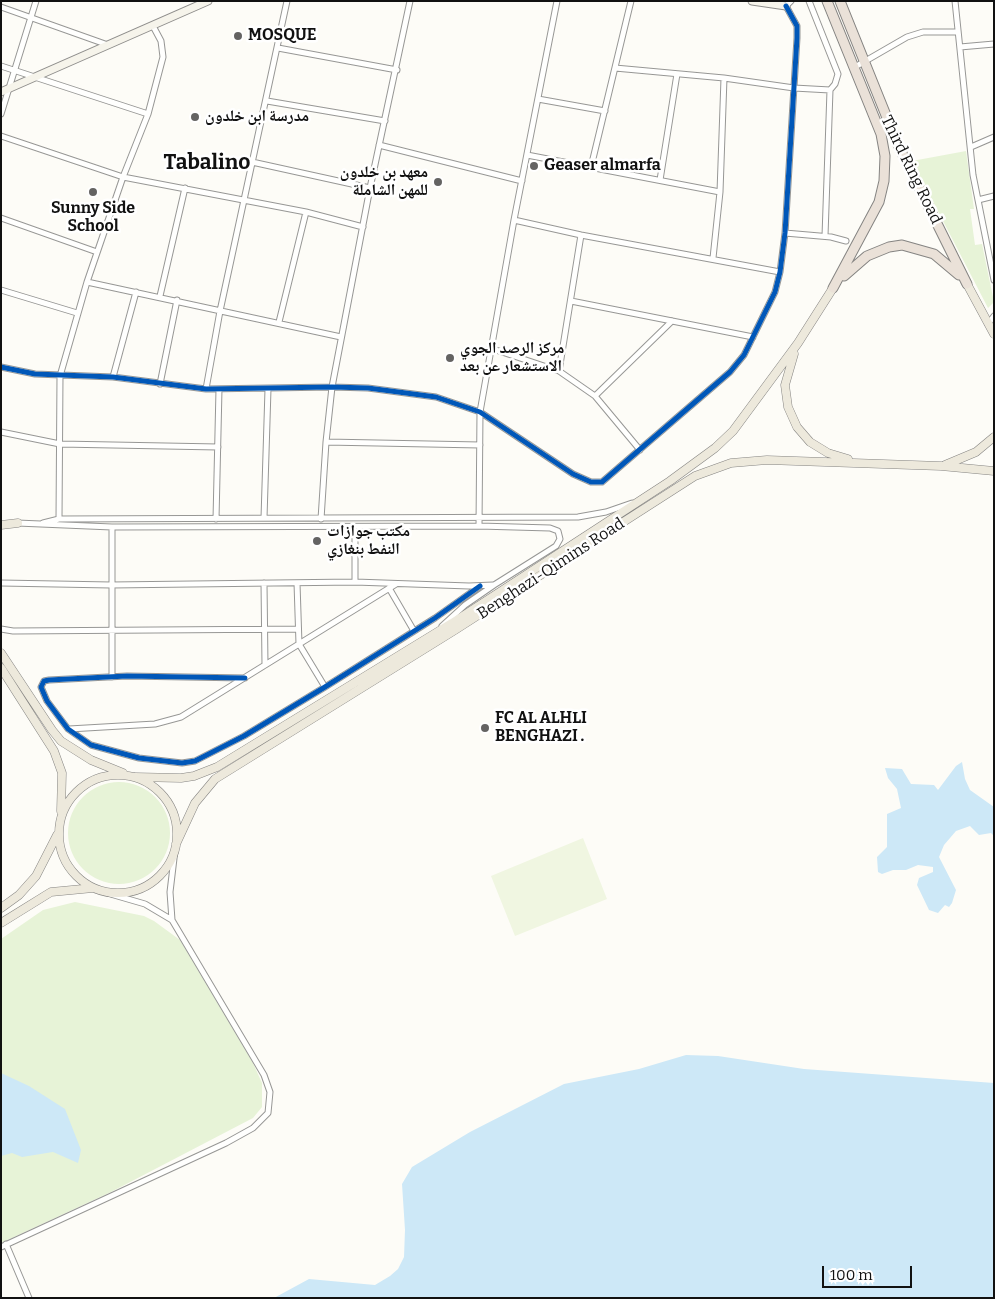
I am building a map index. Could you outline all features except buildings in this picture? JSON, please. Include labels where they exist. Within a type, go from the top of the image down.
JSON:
[{"type":"highway","name":"Third Ring Road","points":[[826,1],[968,284]]},
{"type":"highway","name":"Third Ring Road","points":[[834,288],[880,202],[884,181],[885,156],[840,1]]},
{"type":"highway","points":[[834,288],[850,270],[868,256],[896,246],[914,247],[934,254],[952,267],[968,284]]},
{"type":"main road","name":"Third Ring Road","points":[[968,284],[994,334]]},
{"type":"main road","points":[[60,819],[71,796],[91,780],[110,775],[181,778],[206,772],[437,632],[695,464],[733,431],[798,343],[834,288]]},
{"type":"main road","points":[[798,343],[789,366],[785,385],[788,407],[797,427],[810,442],[828,453],[860,462]]},
{"type":"main road","points":[[941,466],[976,452],[994,437]]},
{"type":"main road","name":"Benghazi-Qimins Road","points":[[176,847],[195,803],[215,779],[455,630],[696,476],[714,468],[749,460],[860,462],[994,471]]},
{"type":"main road","points":[[1,525],[18,523]]},
{"type":"main road","points":[[1,653],[61,741],[91,760],[132,776],[159,791],[168,802],[174,815],[176,847],[163,872],[151,883],[132,892],[107,892],[94,888],[72,872],[60,847],[58,833],[63,782],[59,762],[46,736],[1,668]]},
{"type":"main road","points":[[1,908],[19,895],[36,876],[58,833]]},
{"type":"main road","points":[[1,923],[51,892],[94,888]]},
{"type":"street","points":[[1,114],[4,91],[15,70],[36,1]]},
{"type":"street","points":[[4,91],[153,26],[196,4],[208,1]]},
{"type":"street","points":[[206,388],[220,311],[267,101],[287,1]]},
{"type":"street","points":[[322,519],[326,442],[332,387],[370,188],[397,70],[410,1]]},
{"type":"street","points":[[479,526],[480,412],[490,348],[557,1]]},
{"type":"street","points":[[591,167],[631,1]]},
{"type":"street","points":[[1,368],[60,376],[113,377],[160,384],[219,389],[368,388],[436,397],[480,412],[564,468],[591,482],[602,482],[730,372],[744,355],[775,292],[780,272],[785,233],[797,26],[788,4],[752,1]]},
{"type":"street","points":[[809,1],[838,74],[836,84],[830,90],[825,236]]},
{"type":"street","points":[[955,1],[978,200],[994,280]]},
{"type":"street","points":[[1,7],[31,16],[108,45]]},
{"type":"street","points":[[59,519],[60,376],[77,313],[97,252],[123,176],[148,114],[163,57],[161,41],[153,26]]},
{"type":"street","points":[[859,64],[907,37],[923,32],[958,32]]},
{"type":"street","points":[[960,47],[994,44]]},
{"type":"street","points":[[278,48],[397,70]]},
{"type":"street","points":[[1,66],[148,114]]},
{"type":"street","points":[[615,68],[724,78],[794,88],[830,90]]},
{"type":"street","points":[[660,180],[677,74]]},
{"type":"street","points":[[713,258],[720,192],[724,78]]},
{"type":"street","points":[[538,99],[605,111]]},
{"type":"street","points":[[267,101],[386,121]]},
{"type":"street","points":[[1,136],[123,176],[245,199],[363,227]]},
{"type":"street","points":[[971,146],[994,137]]},
{"type":"street","points":[[379,145],[522,181]]},
{"type":"street","points":[[527,155],[720,192]]},
{"type":"street","points":[[252,162],[370,188]]},
{"type":"street","points":[[160,296],[185,188]]},
{"type":"street","points":[[978,200],[994,196]]},
{"type":"street","points":[[279,322],[306,212]]},
{"type":"street","points":[[1,218],[97,252]]},
{"type":"street","points":[[514,220],[581,235],[713,258],[780,272]]},
{"type":"street","points":[[785,233],[825,236],[846,241]]},
{"type":"street","points":[[559,371],[581,235]]},
{"type":"street","points":[[87,282],[160,296],[341,337]]},
{"type":"street","points":[[1,290],[77,313]]},
{"type":"street","points":[[113,377],[136,292]]},
{"type":"street","points":[[160,384],[178,300]]},
{"type":"street","points":[[571,301],[753,337]]},
{"type":"street","points":[[988,324],[994,316]]},
{"type":"street","points":[[595,396],[672,322]]},
{"type":"street","points":[[490,348],[559,371],[595,396],[640,450]]},
{"type":"street","points":[[216,519],[219,389]]},
{"type":"street","points":[[264,518],[268,389]]},
{"type":"street","points":[[1,432],[60,444],[218,447]]},
{"type":"street","points":[[326,442],[480,445]]},
{"type":"street","points":[[43,523],[59,519],[578,517],[597,514],[642,500]]},
{"type":"street","points":[[180,527],[181,518]]},
{"type":"street","points":[[197,527],[198,518]]},
{"type":"street","points":[[1,521],[112,528],[479,526],[553,528],[560,536],[556,546],[494,584],[461,608],[437,632]]},
{"type":"street","points":[[355,527],[355,582]]},
{"type":"street","points":[[112,528],[112,676]]},
{"type":"street","points":[[1,583],[111,585],[355,582],[480,586],[494,584]]},
{"type":"street","points":[[264,583],[266,665]]},
{"type":"street","points":[[297,583],[299,644],[325,687]]},
{"type":"street","points":[[68,729],[169,722],[190,712],[398,583]]},
{"type":"street","points":[[245,678],[165,675],[48,680],[42,683],[42,693],[68,729],[91,745],[108,751],[155,761],[188,762],[206,757],[325,687],[480,586]]},
{"type":"street","points":[[389,588],[414,630]]},
{"type":"street","points":[[1,629],[8,631],[298,629]]},
{"type":"street","points":[[29,1298],[4,1245],[226,1143],[253,1128],[268,1113],[270,1092],[264,1075],[172,920],[170,892],[176,847]]},
{"type":"street","points":[[107,892],[145,904],[172,920]]},
{"type":"green space","points":[[966,151],[974,209],[970,209],[975,245],[982,244],[994,302],[988,308],[912,161]]},
{"type":"green space","points":[[119,782],[139,785],[148,790],[162,804],[167,813],[170,833],[167,853],[162,862],[148,876],[139,881],[119,884],[99,881],[90,876],[76,862],[71,853],[68,833],[71,813],[76,804],[90,790],[99,785]]},
{"type":"green space","points":[[583,838],[607,899],[515,936],[491,876]]},
{"type":"green space","points":[[75,902],[144,916],[180,940],[253,1063],[262,1083],[262,1107],[253,1118],[111,1192],[1,1243],[1,939],[43,910]]},
{"type":"water","points":[[962,762],[965,779],[970,790],[994,807],[994,836],[991,833],[979,835],[970,826],[956,831],[944,845],[939,857],[956,890],[949,907],[945,905],[938,913],[929,910],[917,885],[919,878],[933,872],[933,867],[918,865],[906,870],[893,870],[882,874],[878,872],[877,857],[887,847],[887,814],[901,808],[897,789],[888,778],[885,768],[902,769],[911,784],[934,785],[938,790],[956,766]]},
{"type":"water","points":[[686,1055],[718,1056],[804,1069],[994,1083],[994,1298],[274,1298],[309,1279],[375,1285],[390,1276],[398,1269],[404,1257],[405,1230],[402,1184],[412,1167],[470,1132],[564,1084],[639,1069]]},
{"type":"water","points":[[1,1073],[29,1086],[65,1109],[81,1150],[78,1163],[53,1152],[22,1157],[12,1153],[1,1156]]},
{"type":"cycle path","points":[[1,367],[35,374],[113,377],[206,389],[368,388],[436,397],[480,412],[573,474],[591,482],[602,482],[730,372],[744,355],[775,292],[780,272],[785,233],[797,38],[797,26],[786,6]]},
{"type":"cycle path","points":[[245,678],[127,676],[49,680],[44,681],[41,687],[47,701],[68,729],[91,745],[139,758],[182,763],[195,761],[244,736],[325,687],[435,618],[480,586]]},
{"type":"place","name":"MOSQUE","points":[[238,36]]},
{"type":"place","name":"مدرسة ابن خلدون","points":[[195,117]]},
{"type":"place","name":"Geaser almarfa","points":[[534,166]]},
{"type":"place","name":"معهد بن خلدون للمهن الشاملة","points":[[438,182]]},
{"type":"place","name":"Sunny Side School","points":[[93,192]]},
{"type":"place","name":"مركز الرصد الجوي الاستشعار عن بعد","points":[[450,358]]},
{"type":"place","name":"مكتب جوازات النفط بنغازي","points":[[317,541]]},
{"type":"place","name":"FC AL ALHLI BENGHAZI .","points":[[485,728]]},
{"type":"district","name":"Tabalino","points":[[207,163]]}]
